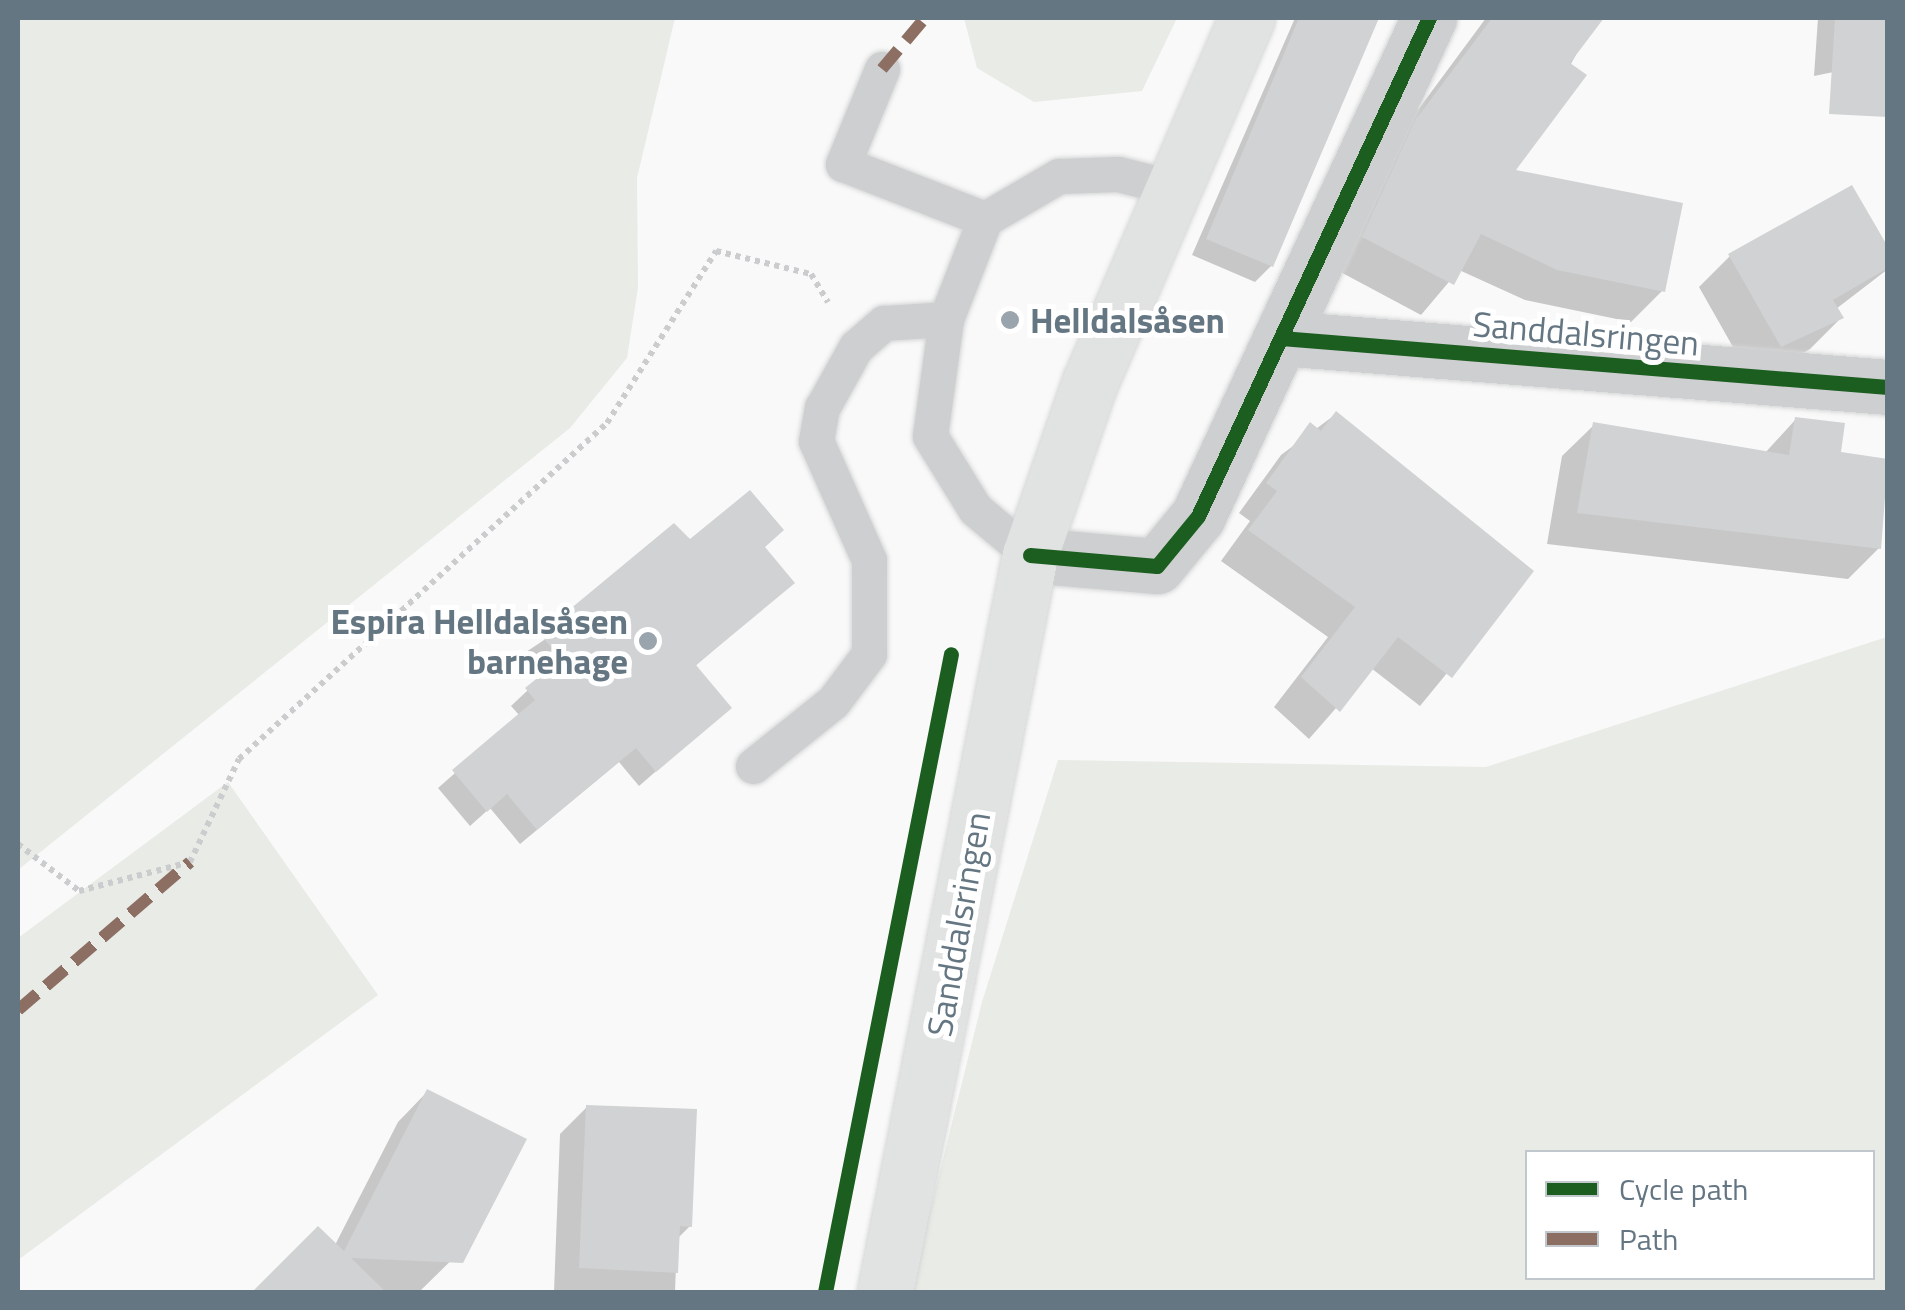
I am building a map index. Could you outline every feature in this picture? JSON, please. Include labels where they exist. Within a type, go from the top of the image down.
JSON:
[{"type":"main road","name":"Sanddalsringen","points":[[886,1292],[1030,555],[1090,382],[1247,18]]},
{"type":"street","points":[[1030,555],[1157,566],[1198,516],[1429,18]]},
{"type":"street","name":"Sanddalsringen","points":[[1281,338],[1888,387]]},
{"type":"lane","points":[[882,68],[842,164],[986,219]]},
{"type":"lane","points":[[1030,555],[975,510],[930,436],[946,320],[986,219],[1060,176],[1118,174],[1174,188]]},
{"type":"lane","points":[[753,766],[833,702],[870,654],[869,560],[816,441],[822,408],[856,347],[884,323],[946,320]]},
{"type":"path","points":[[18,844],[79,890],[190,862],[238,759],[607,423],[716,251],[811,274],[856,347]]},
{"type":"shaded area","points":[[18,18],[675,18],[637,178],[638,287],[627,358],[570,428],[18,870]]},
{"type":"shaded area","points":[[964,18],[1177,18],[1142,91],[1034,102],[977,68]]},
{"type":"shaded area","points":[[1887,637],[1887,1292],[910,1292],[982,1002],[1058,760],[1486,767]]},
{"type":"shaded area","points":[[228,782],[378,995],[18,1260],[18,938]]},
{"type":"building","points":[[1299,18],[1379,18],[1273,267],[1206,239]]},
{"type":"building","points":[[1492,18],[1604,18],[1570,63],[1587,75],[1516,170],[1683,203],[1665,292],[1557,270],[1481,234],[1454,285],[1362,237],[1416,119]]},
{"type":"building","points":[[1835,18],[1888,18],[1888,117],[1829,114]]},
{"type":"building","points":[[1852,185],[1888,247],[1888,268],[1833,300],[1844,318],[1781,347],[1728,254]]},
{"type":"building","points":[[1336,411],[1534,571],[1452,678],[1398,637],[1340,712],[1301,677],[1355,607],[1248,530],[1277,491],[1266,483],[1310,422],[1321,431]]},
{"type":"building","points":[[1795,417],[1845,423],[1841,452],[1888,459],[1881,549],[1577,513],[1593,422],[1789,455]]},
{"type":"building","points":[[750,490],[784,530],[765,547],[795,583],[696,665],[732,708],[656,772],[636,748],[537,830],[507,794],[487,812],[452,770],[535,700],[525,688],[561,659],[540,634],[674,523],[690,539]]},
{"type":"building","points":[[427,1089],[527,1139],[463,1263],[351,1258],[386,1292],[252,1292],[318,1226],[344,1251]]},
{"type":"building","points":[[586,1105],[697,1109],[692,1227],[680,1226],[678,1273],[579,1268]]},
{"type":"marked path","points":[[882,69],[925,18]]},
{"type":"marked path","points":[[18,1010],[190,862]]},
{"type":"cycle path","points":[[1030,555],[1157,566],[1198,516],[1429,18]]},
{"type":"cycle path","points":[[1281,338],[1888,387]]},
{"type":"cycle path","points":[[825,1292],[951,654]]},
{"type":"place","name":"Helldalsåsen","points":[[1010,320]]},
{"type":"place","name":"Espira Helldalsåsen barnehage","points":[[648,641]]}]
